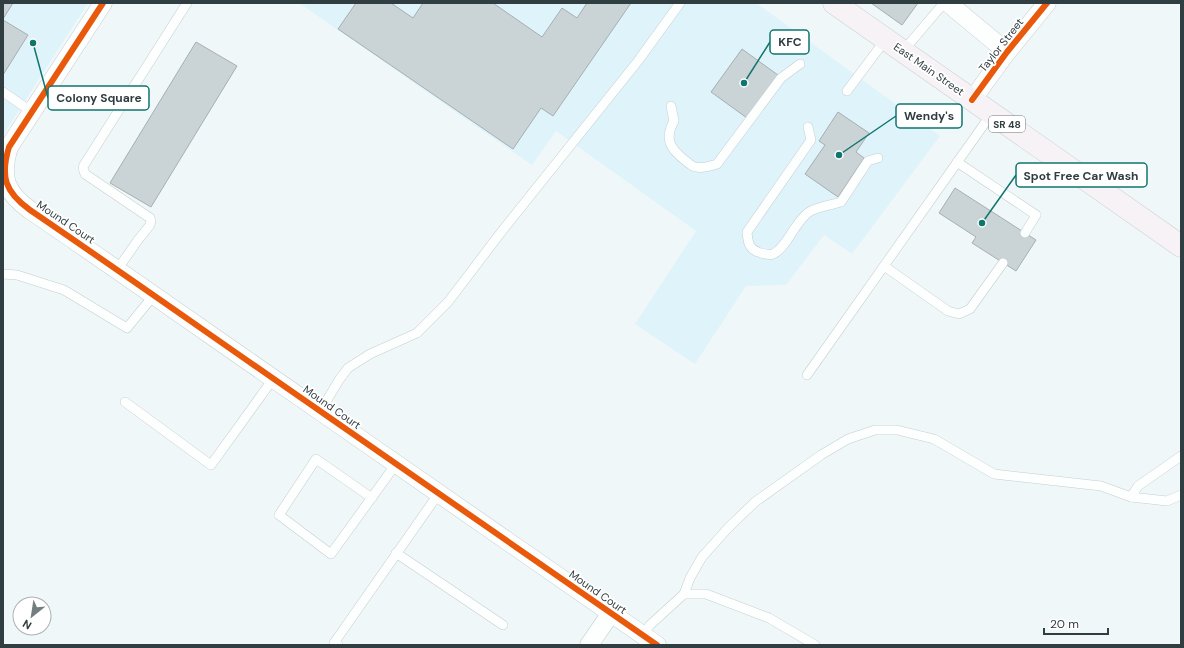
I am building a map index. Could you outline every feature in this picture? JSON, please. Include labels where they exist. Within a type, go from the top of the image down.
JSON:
[{"type":"main road","name":"East Main Street","points":[[834,3],[1181,246]]},
{"type":"street","points":[[4,178],[4,161],[9,147],[102,3]]},
{"type":"street","points":[[948,3],[1007,52]]},
{"type":"street","name":"Taylor Street","points":[[972,100],[1007,52],[1047,3]]},
{"type":"street","name":"Mound Court","points":[[4,178],[10,191],[21,204],[657,645]]},
{"type":"street","points":[[590,645],[611,613]]},
{"type":"lane","points":[[117,270],[150,225],[151,221],[150,218],[85,174],[83,168],[187,3]]},
{"type":"lane","points":[[320,412],[348,368],[370,354],[418,333],[448,302],[638,61],[680,3]]},
{"type":"lane","points":[[903,52],[944,3]]},
{"type":"lane","points":[[847,91],[886,39]]},
{"type":"lane","points":[[671,106],[674,121],[670,129],[669,137],[672,148],[694,167],[705,168],[717,164],[781,78],[800,64]]},
{"type":"lane","points":[[3,92],[32,112]]},
{"type":"lane","points":[[807,375],[992,113]]},
{"type":"lane","points":[[808,127],[811,140],[747,232],[748,244],[754,250],[764,254],[772,254],[782,246],[795,227],[809,211],[842,202],[868,161],[878,158]]},
{"type":"lane","points":[[957,162],[1036,215],[1025,233]]},
{"type":"lane","points":[[884,266],[948,311],[959,314],[970,309],[1003,263]]},
{"type":"lane","points":[[3,274],[17,275],[64,290],[127,328],[154,295]]},
{"type":"lane","points":[[125,402],[211,465],[273,379]]},
{"type":"lane","points":[[642,635],[650,625],[684,594],[690,578],[702,557],[728,528],[755,502],[848,439],[875,430],[897,430],[934,439],[994,474],[1102,486],[1131,497],[1167,501],[1181,495]]},
{"type":"lane","points":[[1131,497],[1138,486],[1181,456]]},
{"type":"lane","points":[[372,498],[316,459],[279,515],[331,554],[372,498],[396,464]]},
{"type":"lane","points":[[338,645],[334,643],[439,493]]},
{"type":"lane","points":[[396,553],[503,625]]},
{"type":"lane","points":[[684,594],[706,594],[769,618],[815,645]]},
{"type":"shaded area","points":[[3,3],[88,3],[3,135]]},
{"type":"shaded area","points":[[299,3],[756,3],[940,136],[852,254],[824,235],[786,285],[746,286],[695,364],[635,324],[696,231],[556,131],[532,165]]},
{"type":"building","points":[[3,3],[13,3],[3,19]]},
{"type":"building","points":[[356,3],[391,3],[413,18],[423,3],[493,3],[542,37],[562,8],[577,18],[587,3],[631,3],[553,116],[541,108],[513,149],[338,29]]},
{"type":"building","points":[[871,3],[918,3],[902,25]]},
{"type":"building","points":[[3,20],[28,35],[3,75]]},
{"type":"building","points":[[196,42],[237,66],[151,207],[110,183]]},
{"type":"building","points":[[742,49],[778,75],[747,118],[711,92]]},
{"type":"building","points":[[838,112],[869,133],[856,152],[864,158],[838,197],[805,174],[825,145],[819,141]]},
{"type":"building","points":[[955,188],[1036,240],[1016,271],[972,243],[976,237],[939,213]]},
{"type":"cycle path","points":[[103,3],[9,147],[6,158],[5,175],[10,190],[15,197],[30,210],[657,645]]},
{"type":"cycle path","points":[[972,100],[1007,52],[1047,3]]},
{"type":"place","name":"Colony Square","points":[[33,43]]},
{"type":"place","name":"KFC","points":[[744,83]]},
{"type":"place","name":"Wendy's","points":[[839,155]]},
{"type":"place","name":"Spot Free Car Wash","points":[[982,223]]}]
